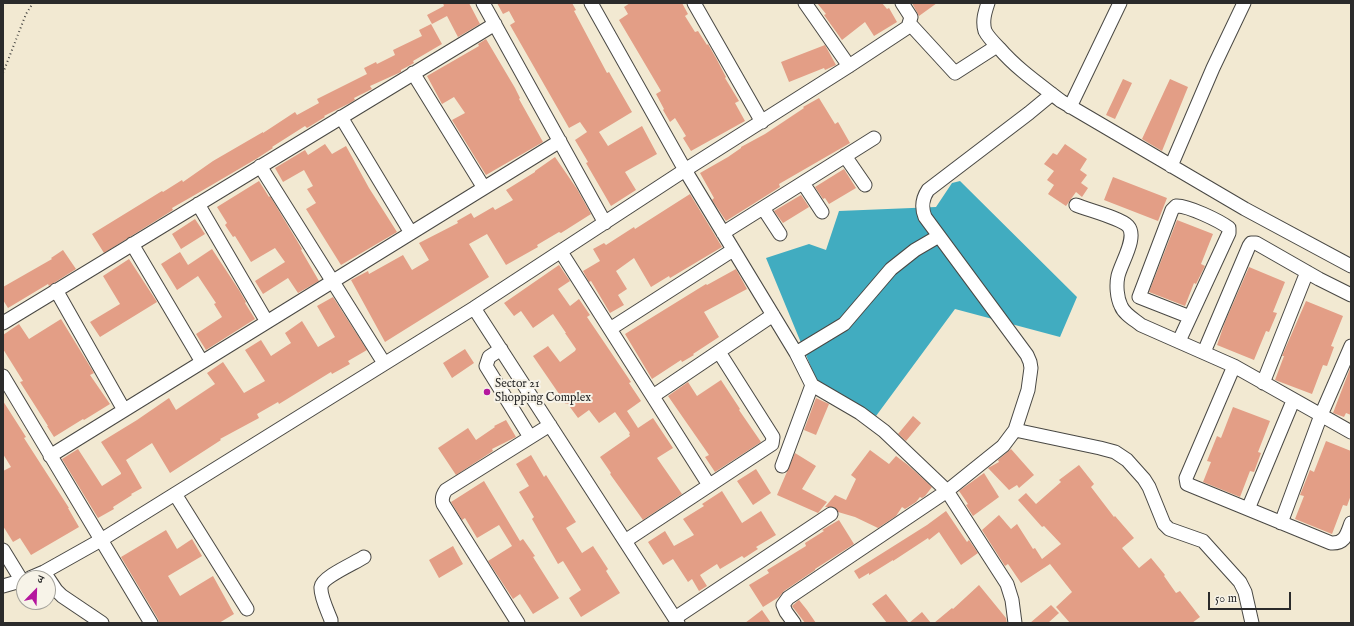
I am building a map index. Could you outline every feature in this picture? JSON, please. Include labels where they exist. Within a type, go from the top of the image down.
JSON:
[{"type":"street","points":[[483,3],[605,223]]},
{"type":"street","points":[[591,3],[685,170],[796,353],[812,385],[860,413],[884,431],[947,491],[1007,584],[1012,600],[1015,623]]},
{"type":"street","points":[[694,3],[762,122]]},
{"type":"street","points":[[805,3],[849,66]]},
{"type":"street","points":[[56,570],[101,540],[474,308],[908,27],[911,17],[902,3]]},
{"type":"street","points":[[988,3],[984,15],[984,23],[985,31],[989,38],[1017,66],[1052,94],[1070,107],[1245,209],[1351,266]]},
{"type":"street","points":[[1070,107],[1120,3]]},
{"type":"street","points":[[1171,166],[1213,68],[1244,3]]},
{"type":"street","points":[[3,323],[495,24]]},
{"type":"street","points":[[910,24],[955,73],[997,46]]},
{"type":"street","points":[[413,73],[484,188]]},
{"type":"street","points":[[794,623],[783,605],[788,598],[947,491],[1002,446],[1015,430],[1031,376],[1030,362],[1027,354],[939,236],[922,210],[924,196],[928,190],[1052,94]]},
{"type":"street","points":[[341,117],[410,233]]},
{"type":"street","points":[[723,233],[874,138]]},
{"type":"street","points":[[50,456],[560,141]]},
{"type":"street","points":[[845,156],[865,185]]},
{"type":"street","points":[[260,166],[384,364]]},
{"type":"street","points":[[803,182],[822,212]]},
{"type":"street","points":[[198,204],[267,322]]},
{"type":"street","points":[[1076,205],[1122,222],[1132,232],[1118,276],[1117,289],[1121,307],[1141,325],[1234,366],[1351,432]]},
{"type":"street","points":[[1179,341],[1190,317],[1228,233],[1229,228],[1212,218],[1182,205],[1176,206],[1172,210],[1139,297],[1190,317]]},
{"type":"street","points":[[763,208],[780,234]]},
{"type":"street","points":[[796,353],[844,324],[891,269],[915,250],[939,236]]},
{"type":"street","points":[[1204,352],[1251,243],[1256,243],[1351,295]]},
{"type":"street","points":[[132,244],[202,362]]},
{"type":"street","points":[[610,329],[733,250]]},
{"type":"street","points":[[561,252],[709,485]]},
{"type":"street","points":[[1263,383],[1307,272]]},
{"type":"street","points":[[56,290],[124,410]]},
{"type":"street","points":[[474,308],[676,620],[830,514]]},
{"type":"street","points":[[652,396],[773,315]]},
{"type":"street","points":[[1280,523],[1321,416],[1351,346]]},
{"type":"street","points":[[501,349],[489,357],[486,366],[530,437]]},
{"type":"street","points":[[625,541],[770,446],[773,440],[773,437],[719,352]]},
{"type":"street","points":[[1234,366],[1186,482],[1190,486],[1331,543],[1338,543],[1343,540],[1351,523]]},
{"type":"street","points":[[3,376],[151,623]]},
{"type":"street","points":[[782,466],[812,385]]},
{"type":"street","points":[[1248,509],[1294,401]]},
{"type":"street","points":[[518,623],[443,504],[442,498],[446,490],[550,425]]},
{"type":"street","points":[[1015,430],[1115,452],[1127,460],[1150,487],[1164,524],[1169,529],[1203,541],[1240,582],[1245,592],[1252,623]]},
{"type":"street","points":[[773,440],[790,442]]},
{"type":"street","points":[[175,494],[247,609]]},
{"type":"street","points":[[3,550],[18,570]]},
{"type":"street","points":[[331,623],[321,593],[322,582],[364,557]]},
{"type":"street","points":[[3,586],[16,582]]},
{"type":"street","points":[[56,590],[62,596],[102,623]]},
{"type":"path","points":[[3,73],[26,14],[33,3]]},
{"type":"water","points":[[960,181],[1077,297],[1060,337],[955,309],[876,416],[818,384],[766,258],[809,244],[826,250],[839,211],[936,207],[952,183]]},
{"type":"building","points":[[443,3],[469,3],[480,24],[458,37],[447,16],[432,24],[427,15],[444,6]]},
{"type":"building","points":[[497,3],[572,3],[576,10],[574,11],[607,73],[609,72],[632,112],[599,132],[608,146],[642,126],[657,154],[625,172],[636,190],[611,206],[586,163],[588,162],[575,140],[587,132],[580,122],[569,128],[510,25],[515,22],[509,11],[503,14]]},
{"type":"building","points":[[630,3],[682,3],[688,14],[685,16],[695,32],[698,31],[707,45],[708,44],[726,77],[725,78],[739,101],[735,103],[745,121],[691,151],[683,138],[686,136],[675,118],[670,122],[663,110],[664,109],[656,94],[661,91],[619,20],[628,14],[624,7]]},
{"type":"building","points":[[817,3],[882,3],[887,9],[889,8],[897,22],[874,36],[865,22],[842,40],[824,15],[826,14]]},
{"type":"building","points":[[912,3],[937,3],[919,16]]},
{"type":"building","points":[[431,24],[442,44],[413,61],[414,63],[401,70],[401,72],[370,86],[372,89],[354,98],[355,100],[324,116],[325,117],[307,128],[305,126],[256,159],[172,208],[173,210],[104,253],[92,234],[162,191],[163,192],[182,180],[183,182],[213,161],[263,133],[295,112],[297,115],[319,103],[317,99],[367,74],[364,68],[376,62],[377,64],[395,55],[393,50],[422,36],[419,30]]},
{"type":"building","points":[[486,39],[515,88],[520,98],[519,99],[543,142],[486,175],[452,120],[465,113],[454,97],[442,104],[427,76],[479,46],[478,44]]},
{"type":"building","points":[[825,45],[836,65],[825,70],[824,68],[789,82],[781,62]]},
{"type":"building","points":[[1123,79],[1132,83],[1115,119],[1106,115]]},
{"type":"building","points":[[1170,79],[1188,87],[1162,151],[1142,139]]},
{"type":"building","points":[[819,98],[835,124],[838,122],[850,143],[779,184],[780,187],[726,221],[712,200],[714,198],[700,173],[728,157],[741,147],[765,134],[804,108],[803,107]]},
{"type":"building","points":[[325,144],[332,154],[346,146],[369,188],[397,232],[341,265],[306,209],[316,203],[307,189],[313,186],[304,170],[283,182],[275,168],[305,150],[308,155]]},
{"type":"building","points":[[1065,144],[1087,159],[1080,170],[1087,175],[1081,183],[1088,188],[1082,197],[1076,192],[1066,206],[1048,194],[1054,185],[1047,180],[1054,171],[1044,164],[1053,153],[1057,155]]},
{"type":"building","points":[[555,157],[577,189],[591,214],[561,233],[559,232],[537,245],[538,247],[506,265],[487,234],[469,244],[489,277],[385,342],[351,280],[368,271],[369,274],[403,255],[412,270],[429,260],[419,243],[458,223],[457,221],[471,213],[474,218],[493,207],[495,210],[513,200],[506,190],[535,172]]},
{"type":"building","points":[[844,169],[856,188],[829,204],[825,198],[823,199],[815,187]]},
{"type":"building","points":[[1113,177],[1167,198],[1158,221],[1104,200]]},
{"type":"building","points":[[259,181],[269,197],[270,196],[302,249],[301,250],[319,281],[298,293],[288,278],[263,294],[255,281],[285,262],[275,248],[251,262],[235,236],[233,237],[225,225],[227,223],[217,207]]},
{"type":"building","points":[[690,194],[722,247],[670,278],[669,276],[651,287],[634,258],[616,271],[627,289],[618,295],[624,305],[610,313],[591,281],[589,282],[583,271],[600,261],[593,249],[604,243],[606,245],[634,227],[635,229]]},
{"type":"building","points":[[801,195],[809,207],[783,223],[774,211]]},
{"type":"building","points":[[195,219],[205,234],[181,249],[172,234]]},
{"type":"building","points":[[1177,220],[1213,234],[1201,264],[1205,266],[1196,284],[1194,283],[1185,306],[1149,292]]},
{"type":"building","points":[[212,249],[239,290],[255,319],[206,350],[196,334],[222,317],[214,304],[216,303],[198,276],[177,290],[161,264],[180,252],[188,265]]},
{"type":"building","points":[[63,250],[76,269],[49,286],[48,284],[8,308],[3,300],[3,287],[52,259],[51,258]]},
{"type":"building","points":[[129,259],[157,302],[100,337],[90,322],[120,304],[103,276]]},
{"type":"building","points":[[559,265],[570,281],[558,289],[570,306],[579,299],[590,315],[587,317],[631,382],[629,383],[641,401],[627,411],[638,428],[653,418],[673,448],[657,458],[682,494],[643,520],[610,474],[611,473],[600,457],[630,436],[630,433],[615,412],[599,423],[589,410],[578,418],[567,403],[566,404],[533,356],[548,346],[560,362],[576,349],[566,333],[553,314],[533,328],[521,311],[514,316],[504,303]]},
{"type":"building","points":[[1249,267],[1285,282],[1273,312],[1277,313],[1269,332],[1266,331],[1254,360],[1217,345],[1225,322]]},
{"type":"building","points":[[736,269],[747,289],[704,312],[719,337],[693,354],[694,355],[682,362],[681,360],[652,379],[625,334],[706,284],[707,285]]},
{"type":"building","points":[[333,297],[367,350],[348,361],[350,364],[332,374],[331,372],[279,404],[278,402],[257,414],[259,418],[220,439],[221,440],[170,473],[152,443],[126,460],[142,488],[113,507],[114,509],[98,518],[62,459],[78,449],[102,486],[121,473],[101,442],[169,398],[176,410],[215,384],[207,373],[223,362],[244,393],[265,381],[245,350],[261,340],[271,356],[291,343],[285,333],[302,321],[318,347],[335,337],[317,306]]},
{"type":"building","points":[[1306,301],[1343,316],[1331,346],[1334,347],[1327,366],[1323,365],[1312,394],[1275,380],[1284,356],[1282,356]]},
{"type":"building","points":[[61,319],[94,373],[90,375],[110,404],[54,437],[20,382],[23,381],[3,349],[3,335],[19,324],[29,339]]},
{"type":"building","points":[[465,349],[474,363],[452,378],[443,363]]},
{"type":"building","points":[[1351,366],[1351,415],[1346,413],[1344,417],[1333,413]]},
{"type":"building","points":[[721,380],[761,442],[715,472],[705,457],[709,455],[668,396],[688,382],[697,396]]},
{"type":"building","points":[[816,398],[829,404],[816,435],[804,430]]},
{"type":"building","points":[[3,401],[26,437],[24,438],[69,508],[79,527],[31,555],[20,538],[13,542],[3,526],[3,471],[11,467],[3,454]]},
{"type":"building","points":[[1233,407],[1270,421],[1258,452],[1261,453],[1254,472],[1250,471],[1240,497],[1203,482],[1211,462],[1207,461],[1217,436],[1221,438]]},
{"type":"building","points":[[913,416],[921,423],[906,441],[898,434]]},
{"type":"building","points":[[506,420],[516,437],[492,449],[493,451],[456,475],[438,448],[468,428],[476,440],[495,427],[494,426]]},
{"type":"building","points":[[1326,441],[1351,451],[1351,495],[1347,506],[1343,505],[1332,534],[1295,519],[1304,496],[1300,495],[1310,470],[1314,472]]},
{"type":"building","points":[[1011,449],[1034,475],[1019,488],[1017,485],[1009,490],[988,468],[999,462],[998,460]]},
{"type":"building","points":[[870,450],[889,464],[896,456],[932,487],[925,496],[922,498],[920,497],[916,502],[905,509],[902,507],[896,516],[878,528],[855,517],[838,512],[834,507],[825,507],[835,495],[846,500],[856,479],[851,475]]},
{"type":"building","points":[[795,453],[816,466],[802,489],[827,502],[818,513],[777,495]]},
{"type":"building","points":[[531,455],[544,477],[546,475],[576,522],[566,528],[582,553],[593,546],[608,569],[606,571],[620,593],[581,617],[569,598],[581,590],[563,561],[558,564],[532,519],[534,517],[519,492],[529,486],[516,464]]},
{"type":"building","points":[[1079,465],[1094,484],[1091,487],[1114,517],[1115,516],[1134,538],[1122,548],[1139,568],[1151,558],[1165,575],[1164,576],[1176,593],[1180,591],[1200,617],[1192,623],[1070,623],[1056,607],[1072,592],[1050,564],[1021,583],[1008,564],[1005,566],[982,530],[999,515],[1011,529],[1017,524],[1033,549],[1035,548],[1042,559],[1061,544],[1044,526],[1042,527],[1018,500],[1026,493],[1036,504],[1061,482],[1059,480]]},
{"type":"building","points":[[756,469],[771,493],[753,505],[737,481]]},
{"type":"building","points":[[984,473],[999,497],[973,516],[966,505],[968,504],[959,491]]},
{"type":"building","points":[[484,481],[520,541],[523,539],[535,556],[533,557],[559,598],[533,614],[520,594],[513,599],[488,561],[512,546],[499,525],[477,538],[465,518],[462,520],[451,502]]},
{"type":"building","points":[[722,491],[742,523],[761,511],[776,535],[756,547],[758,549],[744,558],[742,556],[720,569],[717,564],[700,575],[707,586],[699,591],[692,579],[688,582],[673,559],[663,565],[648,542],[665,531],[674,546],[694,535],[683,519],[704,506],[702,504]]},
{"type":"building","points":[[946,511],[967,542],[969,540],[978,553],[961,565],[939,532],[929,540],[928,538],[893,561],[859,579],[854,571],[927,525]]},
{"type":"building","points":[[839,520],[854,544],[815,569],[784,591],[779,597],[763,607],[749,585],[769,573],[767,570],[806,546],[805,543],[824,531],[822,530]]},
{"type":"building","points":[[166,530],[177,549],[192,539],[202,556],[168,576],[180,596],[213,576],[234,614],[219,623],[159,623],[121,557]]},
{"type":"building","points":[[453,546],[463,564],[439,578],[429,560]]},
{"type":"building","points":[[979,585],[1006,618],[1007,623],[934,623],[952,608],[953,609]]},
{"type":"building","points":[[886,594],[909,623],[887,623],[872,604]]},
{"type":"building","points":[[799,600],[816,623],[805,623],[792,606]]},
{"type":"building","points":[[1051,605],[1059,613],[1048,623],[1030,623]]},
{"type":"building","points":[[762,610],[771,623],[745,623]]},
{"type":"building","points":[[922,612],[931,623],[909,623]]},
{"type":"place","name":"Sector 21 Shopping Complex","points":[[487,392]]}]
